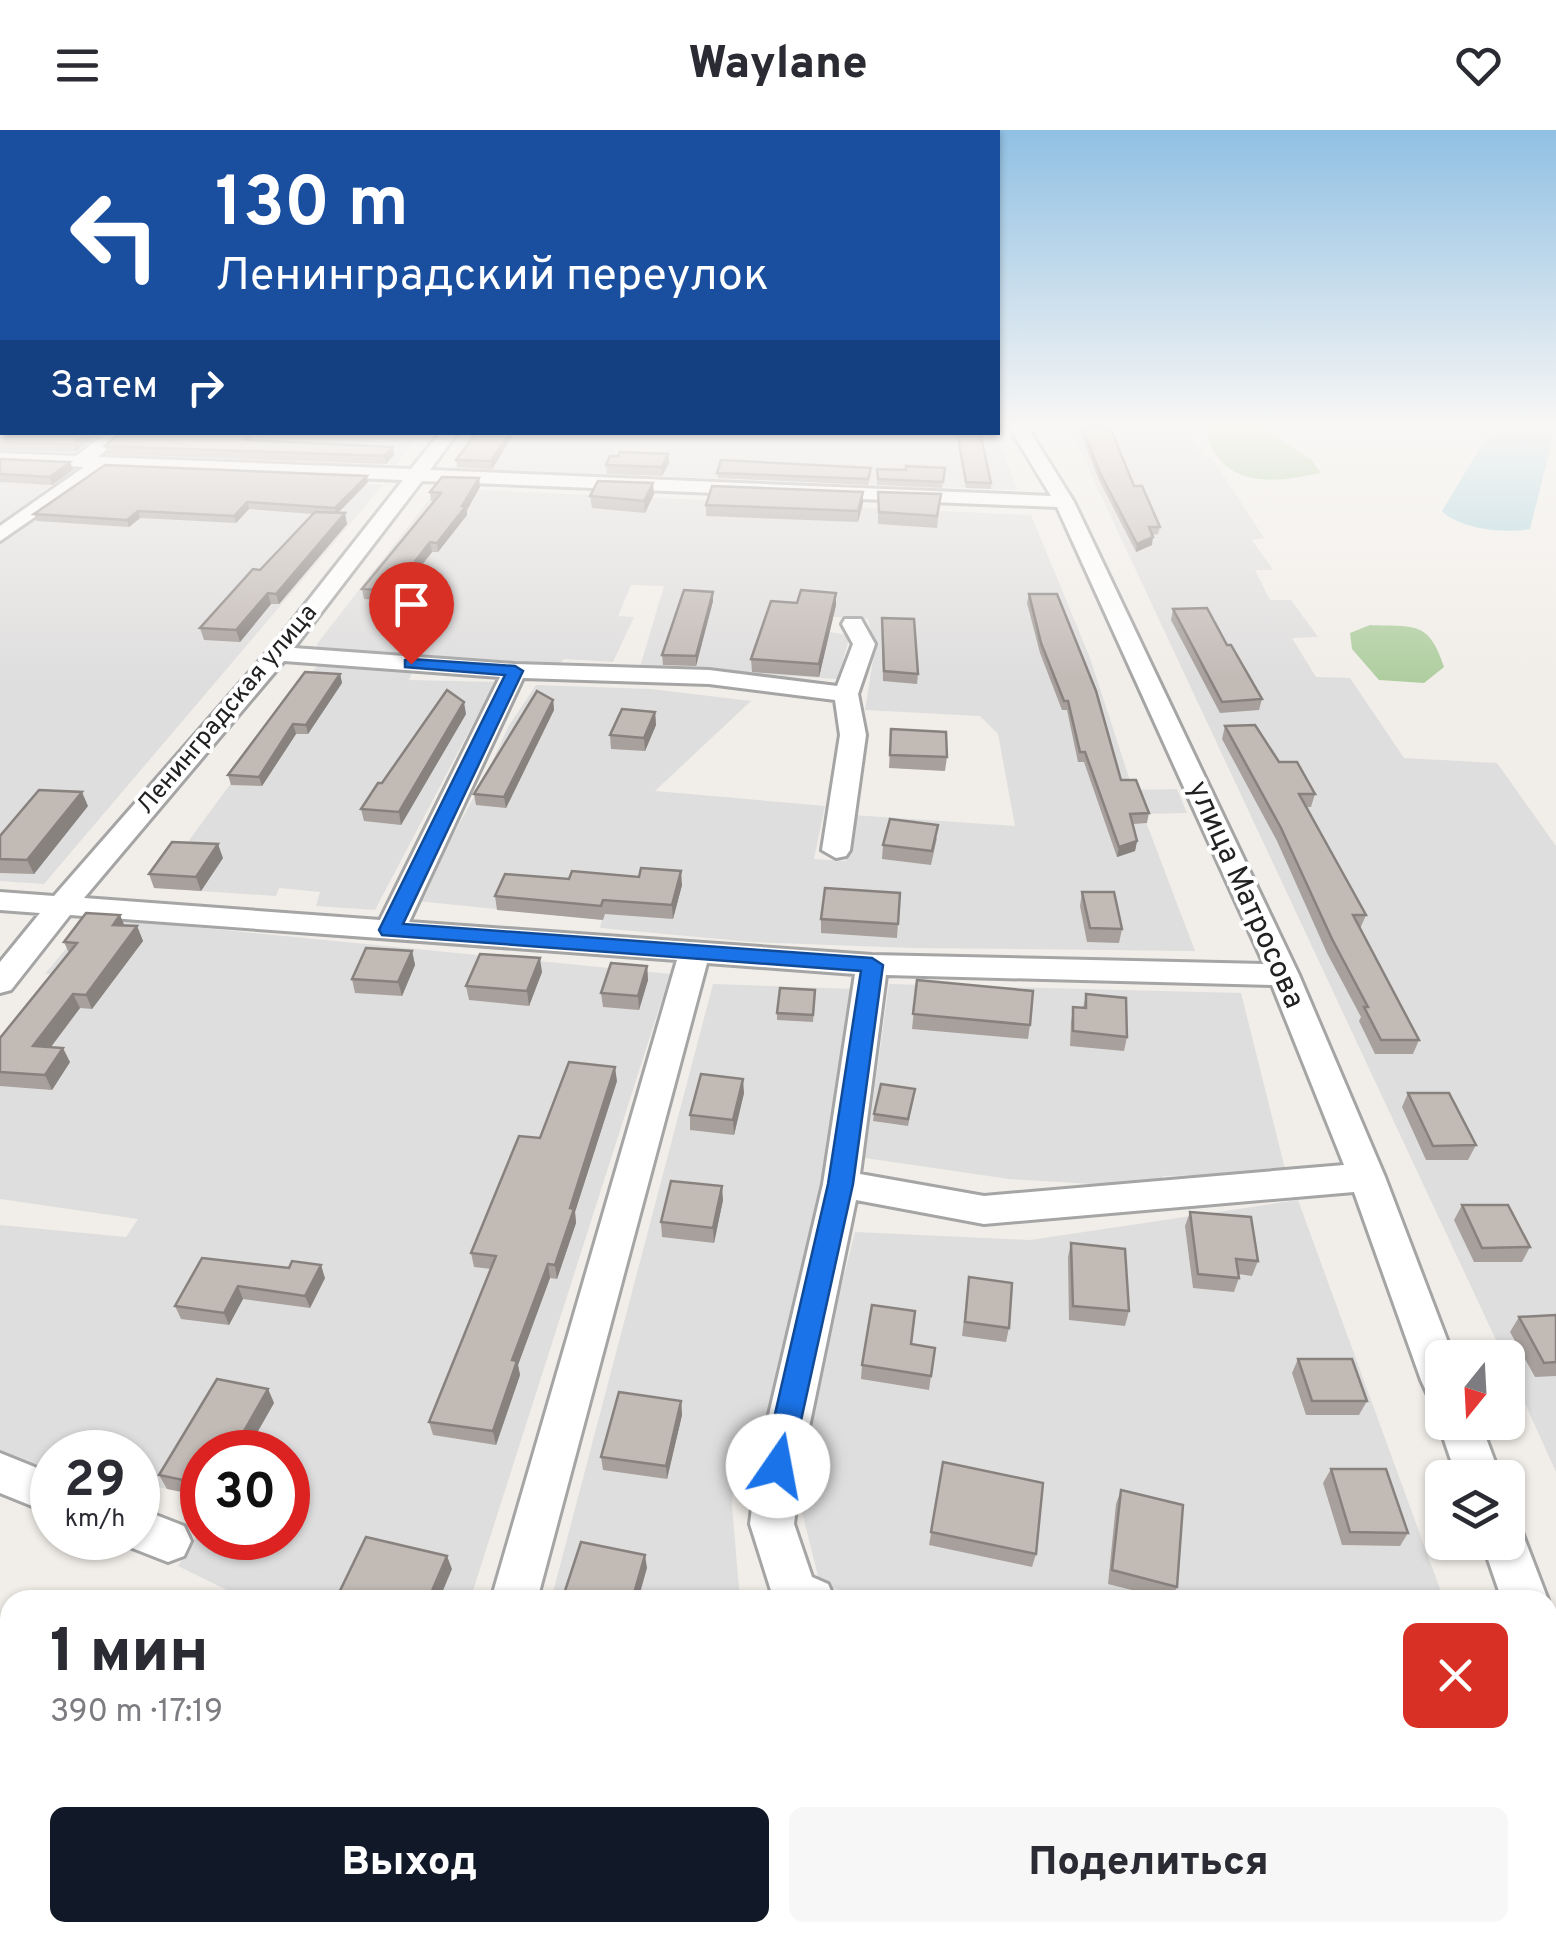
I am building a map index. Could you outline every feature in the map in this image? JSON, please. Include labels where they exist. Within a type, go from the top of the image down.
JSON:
[{"type":"street","points":[[0,535],[36,510]]},
{"type":"street","name":"Ленинградская улица","points":[[0,983],[278,654],[390,510]]},
{"type":"street","name":"улица Матросова","points":[[1067,510],[1284,976],[1427,1340]]},
{"type":"street","points":[[836,850],[853,736],[846,694],[864,644],[853,624]]},
{"type":"street","points":[[278,654],[515,671],[710,677],[846,694]]},
{"type":"street","points":[[390,930],[515,671]]},
{"type":"street","points":[[0,901],[872,965],[1284,976]]},
{"type":"street","points":[[517,1590],[694,953]]},
{"type":"street","points":[[793,1590],[772,1524],[778,1466],[841,1184],[872,965]]},
{"type":"street","points":[[841,1184],[984,1210],[1366,1177]]},
{"type":"street","points":[[0,1472],[30,1485]]},
{"type":"street","points":[[1511,1560],[1521,1590]]},
{"type":"shaded area","points":[[0,510],[18,510],[0,523]]},
{"type":"shaded area","points":[[48,510],[362,510],[44,884],[0,881],[0,544]]},
{"type":"shaded area","points":[[421,510],[910,510],[1031,515],[1090,658],[1133,790],[1177,789],[1187,813],[1143,814],[1195,951],[752,942],[600,928],[602,920],[417,901],[508,727],[536,685],[651,689],[751,701],[655,791],[825,806],[814,859],[846,861],[853,815],[1015,826],[998,734],[980,716],[865,710],[875,648],[868,619],[833,617],[829,632],[850,635],[838,679],[640,667],[664,586],[631,585],[618,616],[634,617],[613,662],[564,659],[559,664],[452,658],[451,662],[320,653],[317,644]]},
{"type":"shaded area","points":[[1108,510],[1245,510],[1264,538],[1252,540],[1273,570],[1255,570],[1270,600],[1291,600],[1318,637],[1292,638],[1316,677],[1350,678],[1404,758],[1497,763],[1556,846],[1556,1472],[1525,1404],[1525,1340],[1496,1340]]},
{"type":"shaded area","points":[[317,666],[412,673],[409,680],[495,682],[375,910],[316,906],[320,892],[279,888],[276,896],[154,888]]},
{"type":"shaded area","points":[[92,917],[670,974],[473,1590],[227,1590],[178,1566],[182,1560],[310,1560],[310,1430],[180,1430],[180,1492],[160,1487],[160,1430],[30,1430],[30,1463],[0,1457],[0,1225],[126,1237],[138,1219],[0,1199],[0,1056],[60,974],[45,974]]},
{"type":"shaded area","points":[[713,984],[852,989],[817,1205],[761,1440],[735,1465],[732,1506],[739,1590],[554,1590]]},
{"type":"shaded area","points":[[889,984],[1241,993],[1286,1173],[1163,1176],[1159,1188],[1009,1179],[865,1158]]},
{"type":"shaded area","points":[[1298,1200],[1425,1548],[1425,1560],[1429,1560],[1440,1590],[840,1590],[820,1584],[793,1476],[855,1232],[1030,1240]]},
{"type":"green space","points":[[1370,625],[1418,629],[1432,641],[1444,667],[1424,683],[1379,680],[1352,649],[1350,633]]},
{"type":"water","points":[[1535,510],[1530,529],[1509,531],[1460,522],[1442,511]]},
{"type":"building","points":[[41,510],[240,510],[234,516],[138,511],[127,520],[34,514]]},
{"type":"building","points":[[427,510],[463,510],[437,543],[430,542],[392,591],[362,589]]},
{"type":"building","points":[[879,510],[938,510],[937,516]]},
{"type":"building","points":[[1119,510],[1152,510],[1160,527],[1149,527],[1153,537],[1137,544]]},
{"type":"building","points":[[315,512],[345,513],[276,594],[268,593],[236,630],[200,628],[253,569],[260,570]]},
{"type":"building","points":[[684,590],[713,592],[696,656],[662,655]]},
{"type":"building","points":[[801,590],[836,593],[819,664],[751,659],[771,601],[797,603]]},
{"type":"building","points":[[1029,594],[1057,594],[1096,691],[1121,780],[1136,780],[1149,813],[1130,814],[1137,841],[1119,847],[1085,752],[1080,752],[1068,701],[1064,701],[1041,643]]},
{"type":"building","points":[[1207,608],[1262,699],[1222,702],[1173,609]]},
{"type":"building","points":[[882,618],[914,619],[918,674],[884,671]]},
{"type":"building","points":[[305,672],[340,674],[306,725],[293,724],[259,777],[228,775]]},
{"type":"building","points":[[447,690],[464,702],[399,812],[361,809],[378,783],[382,783]]},
{"type":"building","points":[[537,691],[553,700],[504,797],[474,794]]},
{"type":"building","points":[[622,709],[655,712],[644,738],[610,735]]},
{"type":"building","points":[[1255,725],[1279,762],[1297,762],[1315,794],[1299,794],[1366,915],[1353,915],[1419,1040],[1381,1040],[1281,828],[1225,726]]},
{"type":"building","points":[[891,729],[946,732],[947,757],[890,755]]},
{"type":"building","points":[[39,790],[82,792],[27,860],[0,859],[0,836]]},
{"type":"building","points":[[890,819],[938,825],[932,851],[883,845]]},
{"type":"building","points":[[172,842],[218,844],[196,877],[149,874]]},
{"type":"building","points":[[641,868],[681,871],[672,905],[603,900],[601,906],[495,896],[505,874],[569,879],[572,871],[639,877]]},
{"type":"building","points":[[825,888],[900,893],[898,924],[821,919]]},
{"type":"building","points":[[1082,892],[1114,892],[1122,929],[1090,928]]},
{"type":"building","points":[[86,913],[120,915],[113,925],[137,926],[86,995],[73,994],[33,1046],[63,1048],[45,1075],[0,1072],[0,1038],[77,943],[64,942]]},
{"type":"building","points":[[366,948],[412,951],[398,982],[352,979]]},
{"type":"building","points":[[480,954],[540,958],[527,991],[466,986]]},
{"type":"building","points":[[611,963],[647,966],[638,996],[601,993]]},
{"type":"building","points":[[917,980],[1033,991],[1030,1025],[913,1014]]},
{"type":"building","points":[[780,988],[815,990],[813,1015],[777,1013]]},
{"type":"building","points":[[1086,994],[1126,998],[1127,1037],[1073,1031],[1073,1007],[1086,1008]]},
{"type":"building","points":[[569,1062],[615,1067],[570,1208],[574,1209],[555,1265],[548,1264],[512,1360],[517,1361],[493,1431],[429,1422],[496,1256],[471,1253],[519,1136],[540,1138]]},
{"type":"building","points":[[701,1074],[743,1079],[733,1120],[690,1115]]},
{"type":"building","points":[[881,1084],[915,1089],[908,1119],[874,1114]]},
{"type":"building","points":[[1408,1093],[1449,1093],[1476,1145],[1433,1146]]},
{"type":"building","points":[[671,1181],[722,1186],[713,1228],[661,1222]]},
{"type":"building","points":[[1462,1205],[1508,1205],[1530,1247],[1482,1248]]},
{"type":"building","points":[[1190,1212],[1251,1217],[1258,1261],[1236,1259],[1239,1278],[1198,1274]]},
{"type":"building","points":[[1071,1243],[1125,1249],[1129,1311],[1073,1306]]},
{"type":"building","points":[[202,1258],[289,1268],[292,1261],[321,1265],[305,1296],[238,1286],[224,1313],[175,1306]]},
{"type":"building","points":[[969,1277],[1012,1283],[1009,1328],[965,1322]]},
{"type":"building","points":[[872,1305],[915,1311],[911,1344],[935,1348],[931,1376],[862,1365]]},
{"type":"building","points":[[1556,1315],[1556,1362],[1544,1363],[1519,1317]]},
{"type":"building","points":[[1298,1359],[1352,1359],[1367,1401],[1312,1401]]},
{"type":"building","points":[[217,1379],[268,1389],[245,1430],[186,1430]]},
{"type":"building","points":[[619,1392],[681,1401],[666,1466],[601,1457]]},
{"type":"building","points":[[180,1440],[180,1479],[160,1473]]},
{"type":"building","points":[[943,1462],[1043,1483],[1036,1554],[931,1532]]},
{"type":"building","points":[[1331,1469],[1386,1469],[1408,1533],[1350,1532]]},
{"type":"building","points":[[1121,1490],[1183,1505],[1177,1587],[1112,1570]]},
{"type":"building","points":[[366,1537],[447,1556],[432,1590],[340,1590]]},
{"type":"building","points":[[581,1542],[645,1555],[635,1590],[565,1590]]},
{"type":"route","points":[[411,664],[515,671],[390,930],[872,965],[841,1184],[778,1466]]}]
